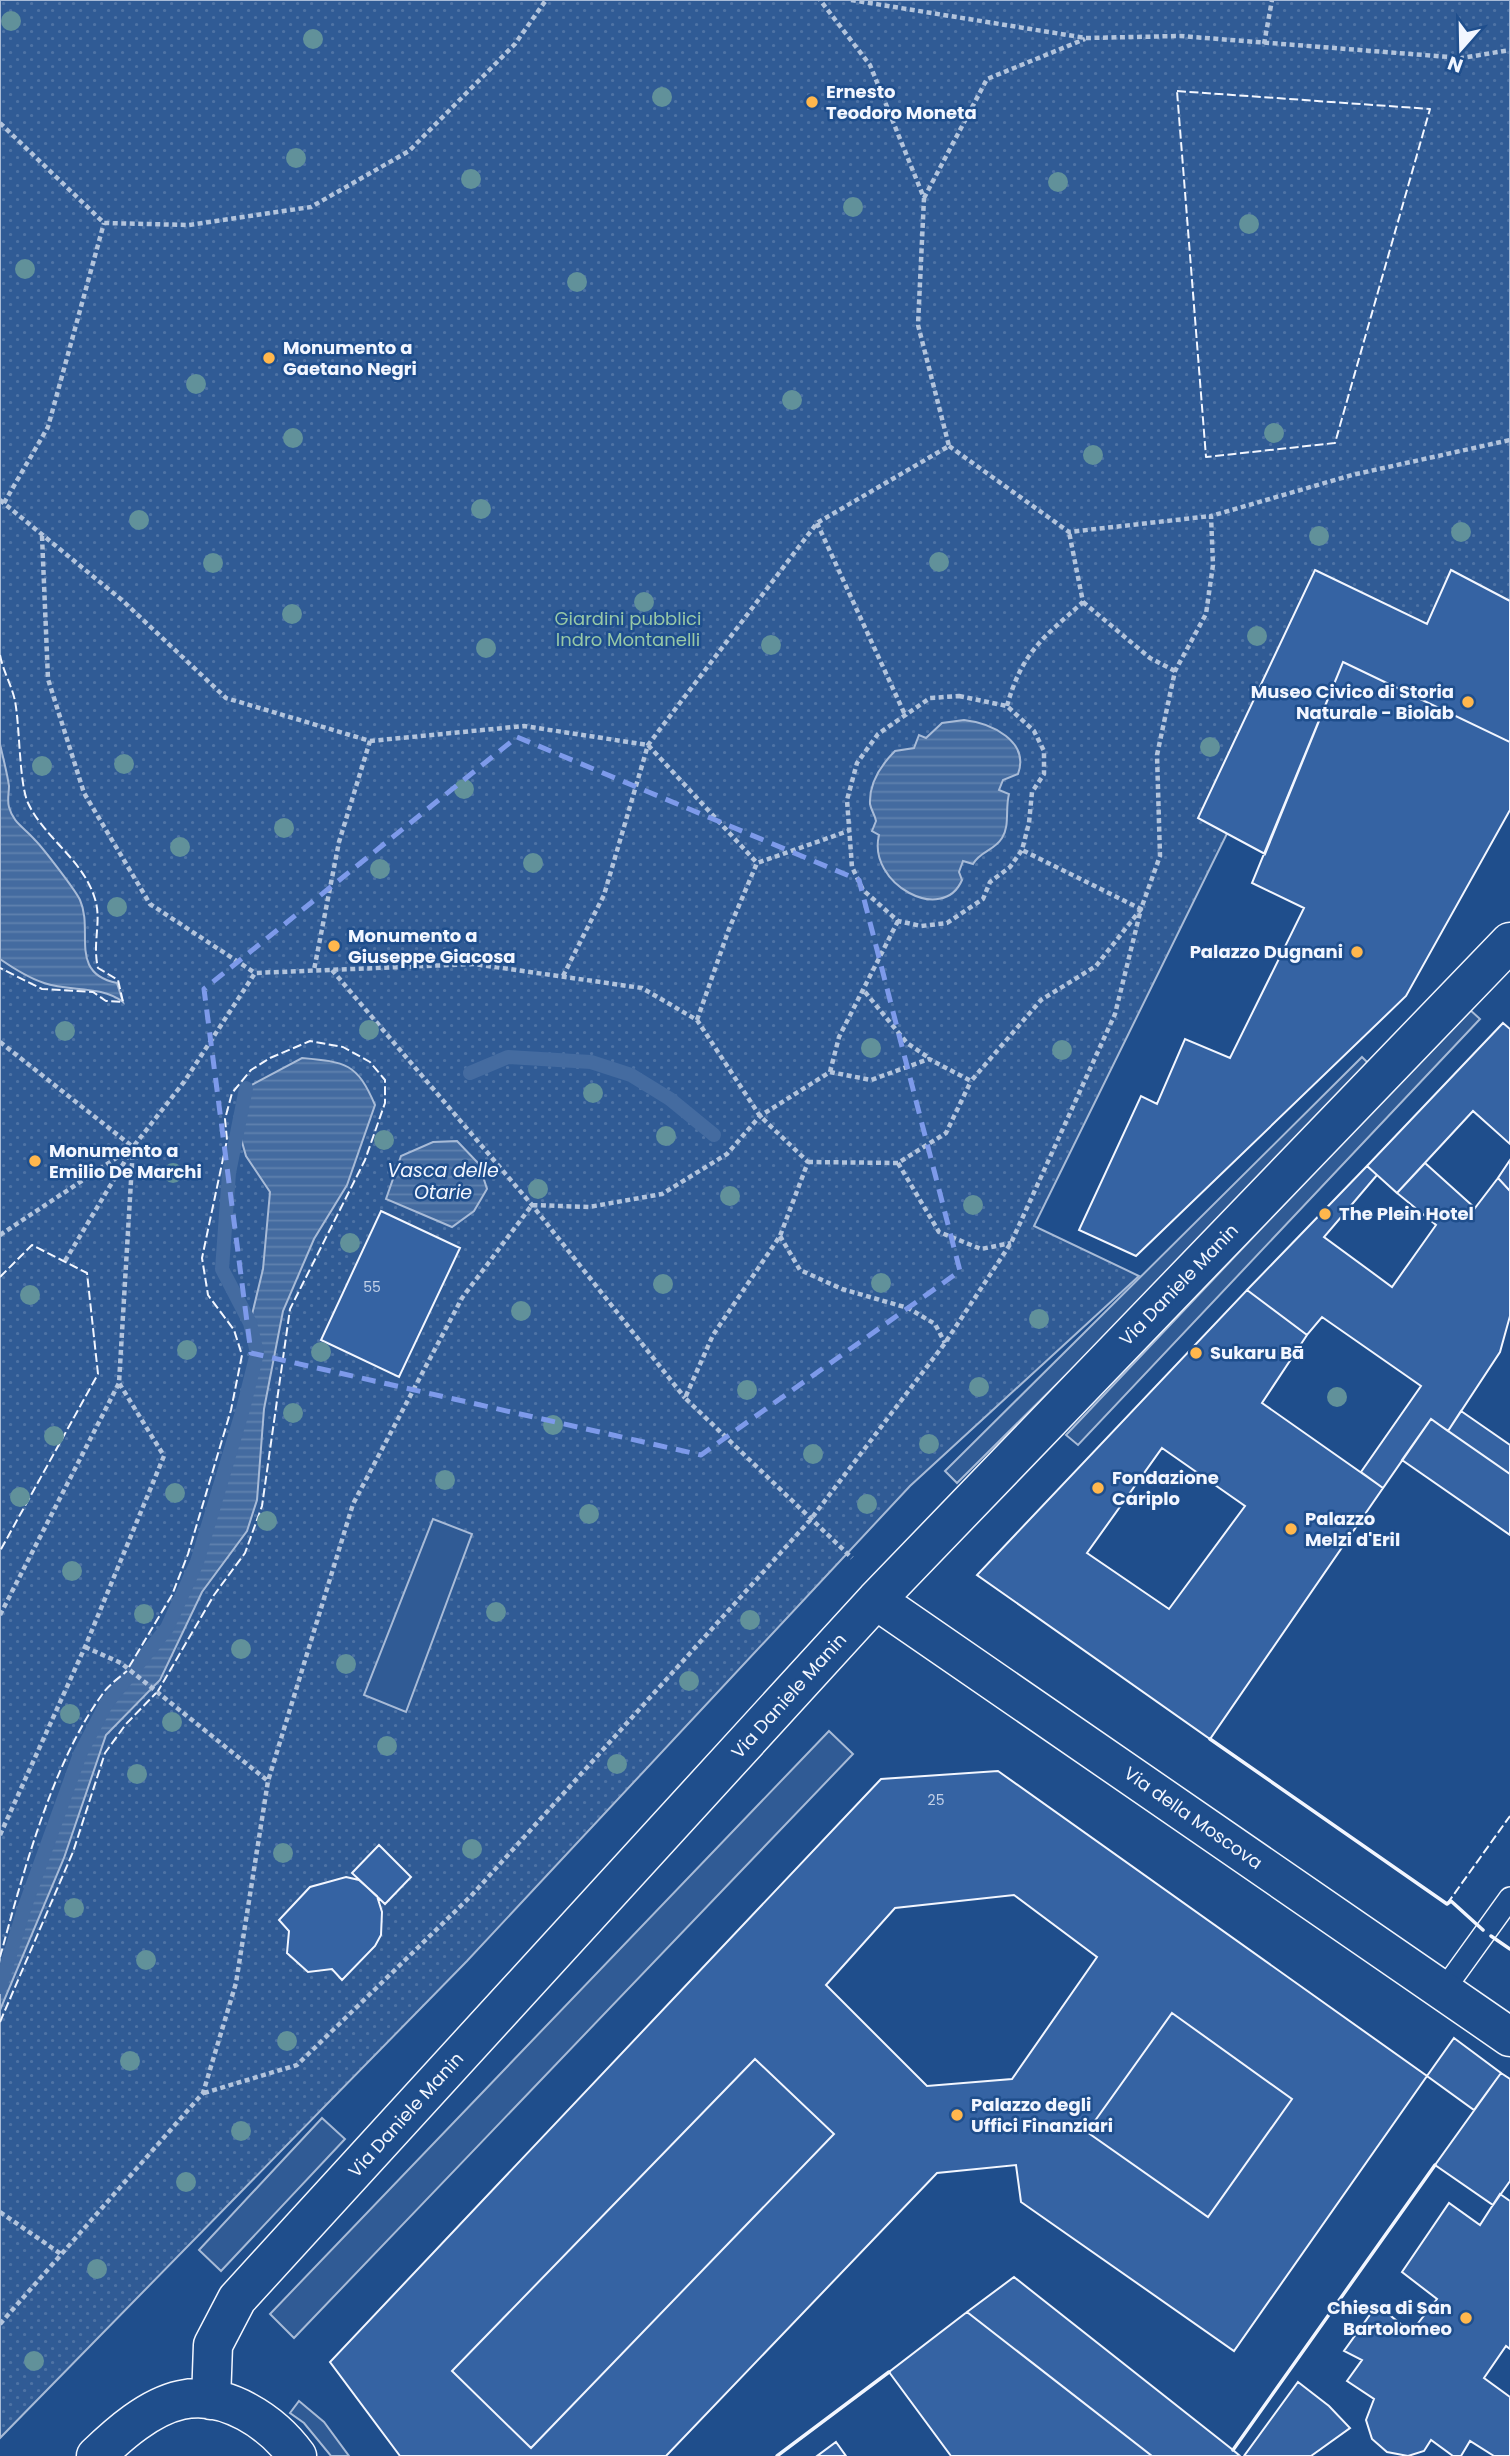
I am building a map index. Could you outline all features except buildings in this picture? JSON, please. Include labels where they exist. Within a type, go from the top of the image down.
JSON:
[{"type":"street","name":"Via Daniele Manin","points":[[211,2400],[213,2345],[237,2299],[877,1600],[1510,942]]},
{"type":"street","name":"Via della Moscova","points":[[877,1600],[1510,2036]]},
{"type":"street","points":[[100,2453],[154,2410],[183,2399],[211,2400],[250,2412],[283,2437],[297,2456]]},
{"type":"lane","points":[[1443,1991],[1510,1898]]},
{"type":"path","points":[[0,123],[104,223],[189,225],[311,207],[409,151],[515,44],[546,0]]},
{"type":"path","points":[[820,0],[870,65],[924,198],[918,325],[949,446],[1069,532],[1211,516],[1352,475],[1510,440]]},
{"type":"path","points":[[851,0],[1086,38],[1180,36],[1462,58],[1510,50]]},
{"type":"path","points":[[1264,44],[1272,0]]},
{"type":"path","points":[[924,198],[988,79],[1086,38]]},
{"type":"path","points":[[104,223],[48,427],[2,501],[123,601],[226,698],[370,741],[524,726],[648,745],[757,863]]},
{"type":"path","points":[[563,976],[604,895],[648,745],[817,523],[949,446]]},
{"type":"path","points":[[203,2093],[297,2065],[471,1896],[811,1519],[946,1343],[1011,1243],[1115,1014],[1141,909],[1160,856],[1157,755],[1175,671],[1206,614],[1213,565],[1211,516]]},
{"type":"path","points":[[817,523],[906,718]]},
{"type":"path","points":[[1069,532],[1083,602],[1150,658],[1175,671]]},
{"type":"path","points":[[42,535],[47,678],[84,793],[150,904],[255,973],[474,964],[642,988],[697,1020],[760,1116],[808,1162],[898,1163],[946,1133],[971,1081],[1041,999],[1096,966],[1141,909]]},
{"type":"path","points":[[1007,706],[1016,677],[1034,646],[1083,602]]},
{"type":"path","points":[[959,696],[1007,706],[1034,731],[1044,751],[1044,774],[1032,792],[1029,823],[1022,850],[1010,867],[990,882],[983,899],[962,916],[947,923],[921,926],[898,921],[863,890],[852,867],[847,800],[858,763],[878,734],[906,718],[930,698],[959,696]]},
{"type":"path","points":[[314,970],[339,842],[370,741]]},
{"type":"path","points":[[697,1020],[729,929],[757,863],[851,830]]},
{"type":"path","points":[[1022,850],[1141,909]]},
{"type":"path","points":[[830,1072],[839,1037],[865,991],[898,921]]},
{"type":"path","points":[[331,970],[532,1205],[685,1398],[852,1558]]},
{"type":"path","points":[[65,1261],[133,1147],[184,1082],[229,1009],[255,973]]},
{"type":"path","points":[[865,991],[907,1043],[929,1059],[971,1081]]},
{"type":"path","points":[[0,1042],[133,1147]]},
{"type":"path","points":[[532,1205],[589,1207],[662,1194],[727,1154],[760,1116],[830,1072],[871,1080],[929,1059]]},
{"type":"path","points":[[0,1235],[133,1147]]},
{"type":"path","points":[[0,1615],[119,1383],[133,1147]]},
{"type":"path","points":[[685,1398],[713,1335],[780,1236],[808,1162]]},
{"type":"path","points":[[898,1163],[939,1232],[981,1249],[1011,1243]]},
{"type":"path","points":[[0,2325],[203,2093],[236,1983],[268,1781],[353,1504],[462,1298],[532,1205]]},
{"type":"path","points":[[780,1236],[800,1270],[842,1289],[908,1308],[935,1324],[946,1343]]},
{"type":"path","points":[[0,1835],[85,1647],[164,1456],[119,1383]]},
{"type":"path","points":[[85,1647],[121,1663],[268,1781]]},
{"type":"path","points":[[0,2212],[61,2254]]},
{"type":"highlighted area","points":[[517,737],[859,880],[960,1271],[701,1455],[251,1353],[204,989]]},
{"type":"green space","name":"Giardini pubblici Indro Montanelli","points":[[0,0],[1510,0],[1510,707],[1334,616],[1034,1226],[1139,1276],[910,1486],[467,1961],[0,2438]]},
{"type":"shaded area","points":[[1469,1009],[1480,1019],[1078,1445],[1066,1435]]},
{"type":"shaded area","points":[[1362,1057],[1374,1069],[957,1483],[945,1471]]},
{"type":"shaded area","points":[[433,1519],[472,1534],[406,1712],[364,1695]]},
{"type":"shaded area","points":[[829,1731],[853,1754],[294,2338],[270,2314]]},
{"type":"shaded area","points":[[322,2118],[345,2139],[221,2271],[199,2250]]},
{"type":"shaded area","points":[[299,2401],[324,2422],[349,2456],[331,2456],[304,2423],[290,2413]]},
{"type":"water","points":[[964,720],[996,730],[1013,743],[1018,752],[1018,774],[1003,780],[999,790],[1009,794],[1006,828],[995,846],[979,856],[973,864],[963,861],[959,872],[962,880],[952,893],[939,899],[924,898],[909,893],[895,883],[884,869],[878,853],[879,835],[872,831],[876,821],[870,796],[881,768],[895,751],[914,748],[919,735],[926,738],[942,723]]},
{"type":"water","points":[[0,744],[9,786],[8,802],[11,813],[45,851],[80,900],[84,912],[87,961],[102,978],[117,983],[123,1002],[105,993],[44,983],[0,959]]},
{"type":"water","points":[[302,1058],[329,1061],[348,1067],[362,1080],[375,1105],[347,1185],[314,1239],[283,1311],[264,1409],[257,1500],[247,1531],[202,1592],[160,1680],[106,1735],[64,1858],[0,2010],[0,1987],[25,1906],[80,1754],[106,1704],[167,1628],[197,1562],[257,1353],[250,1323],[263,1269],[270,1192],[246,1156],[238,1128],[246,1088]]},
{"type":"water","name":"Vasca delle Otarie","points":[[457,1141],[479,1164],[487,1189],[474,1211],[452,1227],[386,1199],[401,1156],[433,1142]]},
{"type":"waterway","points":[[470,1073],[508,1057],[591,1062],[631,1075],[670,1099],[714,1135]]},
{"type":"waterway","points":[[0,1987],[25,1906],[80,1754],[106,1704],[167,1628],[197,1562],[243,1409],[257,1353],[250,1323],[222,1269],[229,1173],[246,1088]]},
{"type":"fence","points":[[1177,91],[1430,109],[1335,443],[1206,457],[1177,91]]},
{"type":"fence","points":[[0,655],[15,701],[23,782],[28,803],[35,816],[82,872],[89,885],[97,907],[98,968],[118,980],[123,1002],[106,1001],[93,992],[42,989],[0,968]]},
{"type":"fence","points":[[129,1667],[172,1595],[188,1554],[231,1410],[242,1355],[234,1330],[208,1295],[202,1258],[227,1140],[225,1119],[232,1093],[251,1070],[270,1058],[310,1041],[343,1047],[370,1062],[385,1080],[385,1103],[365,1160],[290,1309],[262,1506],[245,1553],[214,1595],[158,1691]]},
{"type":"fence","points":[[0,1277],[32,1245],[87,1273],[98,1374],[0,1551]]},
{"type":"fence","points":[[0,1957],[41,1820],[69,1751],[104,1692],[127,1671]]},
{"type":"fence","points":[[0,2022],[73,1852],[105,1753],[126,1724],[156,1693]]},
{"type":"fence","points":[[1447,1904],[1510,1816]]},
{"type":"wall","points":[[1210,1739],[1447,1904],[1451,1901],[1483,1930]]},
{"type":"wall","points":[[1491,1936],[1510,1949]]},
{"type":"wall","points":[[1233,2450],[1435,2165]]},
{"type":"wall","points":[[777,2456],[889,2372]]},
{"type":"place","name":"Ernesto Teodoro Moneta","points":[[812,102]]},
{"type":"place","name":"Monumento a Gaetano Negri","points":[[269,358]]},
{"type":"place","name":"Museo Civico di Storia Naturale - Biolab","points":[[1468,702]]},
{"type":"place","name":"Monumento a Giuseppe Giacosa","points":[[334,946]]},
{"type":"place","name":"Palazzo Dugnani","points":[[1357,952]]},
{"type":"place","name":"Monumento a Emilio De Marchi","points":[[35,1161]]},
{"type":"place","name":"The Plein Hotel","points":[[1325,1214]]},
{"type":"place","name":"Sukaru Bā","points":[[1196,1353]]},
{"type":"place","name":"Fondazione Cariplo","points":[[1098,1488]]},
{"type":"place","name":"Palazzo Melzi d'Eril","points":[[1291,1529]]},
{"type":"place","name":"Palazzo degli Uffici Finanziari","points":[[957,2115]]},
{"type":"place","name":"Chiesa di San Bartolomeo","points":[[1466,2318]]}]
